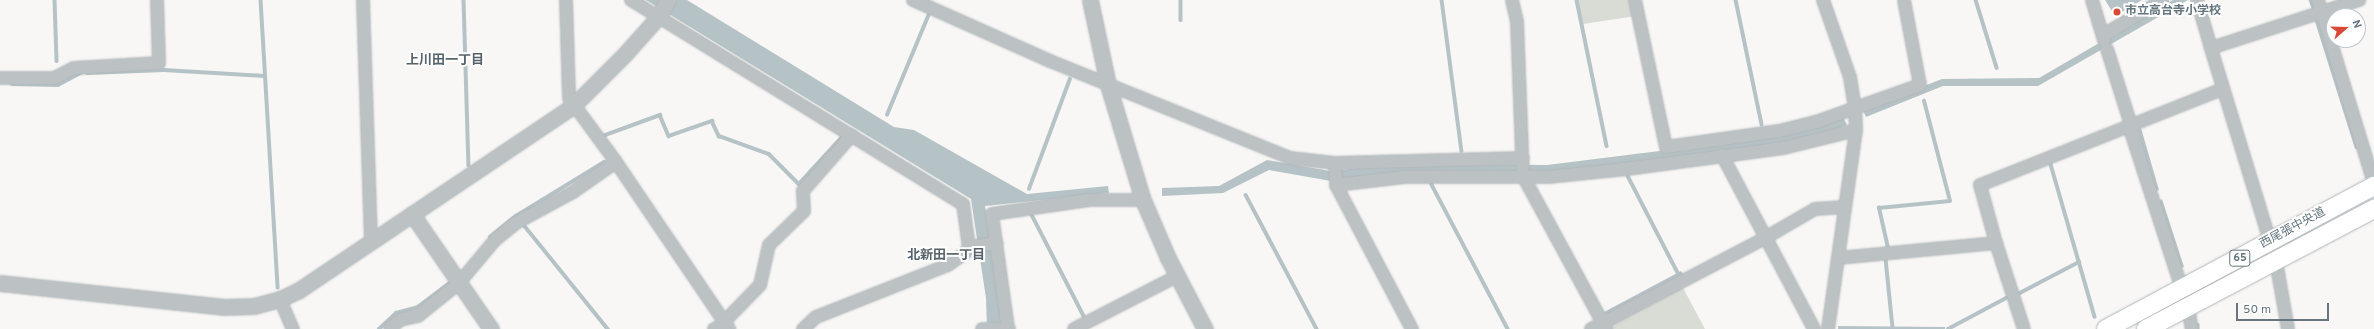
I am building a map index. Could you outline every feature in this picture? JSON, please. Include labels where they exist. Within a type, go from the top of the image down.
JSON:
[{"type":"main road","name":"西尾張中央道","points":[[2106,329],[2374,186]]},
{"type":"main road","name":"西尾張中央道","points":[[2146,329],[2374,209]]},
{"type":"street","points":[[0,78],[54,78],[74,68],[159,63],[157,0]]},
{"type":"street","points":[[363,0],[371,241]]},
{"type":"street","points":[[566,0],[569,98],[616,162],[726,325]]},
{"type":"street","points":[[631,0],[659,15],[963,204],[969,247],[965,253],[948,265],[816,317],[803,329]]},
{"type":"street","points":[[0,283],[223,307],[254,306],[280,299],[298,290],[574,105],[625,54],[659,15],[668,0]]},
{"type":"street","points":[[913,0],[1108,85],[1290,158],[1335,165],[1627,169],[1722,155],[1784,148],[1856,130]]},
{"type":"street","points":[[1090,0],[1108,85],[1144,200],[1177,276],[1205,329]]},
{"type":"street","points":[[1512,0],[1517,22],[1523,167],[1604,326]]},
{"type":"street","points":[[1635,0],[1666,146],[1780,131],[1816,122],[1920,85],[1904,0]]},
{"type":"street","points":[[1823,0],[1850,77],[1855,108],[1856,130],[1828,329]]},
{"type":"street","points":[[2092,0],[2182,288]]},
{"type":"street","points":[[2105,41],[2163,0]]},
{"type":"street","points":[[2197,0],[2276,261],[2288,329]]},
{"type":"street","points":[[2212,48],[2320,6],[2359,0]]},
{"type":"street","points":[[2320,6],[2374,183]]},
{"type":"street","points":[[2024,329],[1996,242],[1980,185],[2223,89]]},
{"type":"street","points":[[714,329],[726,325],[760,285],[769,245],[804,211],[803,191],[852,135]]},
{"type":"street","points":[[1722,155],[1814,329]]},
{"type":"street","points":[[390,329],[400,320],[418,316],[459,283],[495,240],[516,223],[573,192],[616,162]]},
{"type":"street","points":[[1335,165],[1336,183],[1412,329]]},
{"type":"street","points":[[1336,183],[1523,167]]},
{"type":"street","points":[[983,329],[1007,328],[992,214],[1089,200],[1144,200]]},
{"type":"street","points":[[1591,329],[1604,326],[1765,238],[1814,209],[1845,207]]},
{"type":"street","points":[[412,214],[491,329]]},
{"type":"street","points":[[1838,258],[1996,242]]},
{"type":"street","points":[[969,247],[997,243]]},
{"type":"street","points":[[1074,329],[1177,276]]},
{"type":"street","points":[[280,299],[293,329]]},
{"type":"street","points":[[2188,307],[2192,329]]},
{"type":"shaded area","points":[[646,0],[687,0],[894,127],[914,130],[1027,194],[1108,186],[1109,193],[985,206],[1000,293],[1001,329],[987,329],[986,298],[971,199]]},
{"type":"shaded area","points":[[1578,0],[1632,0],[1636,16],[1583,24]]},
{"type":"shaded area","points":[[2105,0],[2142,0],[2115,16]]},
{"type":"shaded area","points":[[2173,0],[2188,0],[2038,86],[1943,86],[1866,117],[1863,110],[1942,79],[2039,78]]},
{"type":"shaded area","points":[[1843,117],[1847,125],[1824,134],[1782,143],[1547,173],[1331,181],[1269,170],[1223,193],[1162,196],[1162,188],[1219,186],[1267,160],[1330,171],[1399,164],[1547,165],[1780,136]]},
{"type":"shaded area","points":[[2141,128],[2159,190],[2156,191],[2137,130]]},
{"type":"shaded area","points":[[2162,199],[2184,267],[2180,268],[2159,201]]},
{"type":"shaded area","points":[[1681,271],[1684,275],[1607,317],[1604,312]]},
{"type":"shaded area","points":[[1682,286],[1705,329],[1611,329],[1612,324]]},
{"type":"shaded area","points":[[1838,326],[1945,327],[1945,329],[1838,329]]},
{"type":"waterway","points":[[55,0],[57,61]]},
{"type":"waterway","points":[[261,0],[278,287]]},
{"type":"waterway","points":[[464,0],[469,165]]},
{"type":"waterway","points":[[1181,0],[1181,20]]},
{"type":"waterway","points":[[1442,0],[1462,151]]},
{"type":"waterway","points":[[1577,0],[1607,146]]},
{"type":"waterway","points":[[1736,0],[1762,124]]},
{"type":"waterway","points":[[1976,0],[1997,68]]},
{"type":"waterway","points":[[2311,0],[2314,8]]},
{"type":"waterway","points":[[887,115],[929,14]]},
{"type":"waterway","points":[[2317,20],[2357,147]]},
{"type":"waterway","points":[[87,73],[164,70],[264,76]]},
{"type":"waterway","points":[[12,84],[58,85],[81,73]]},
{"type":"waterway","points":[[1029,189],[1070,79]]},
{"type":"waterway","points":[[1888,248],[1879,208],[1950,201],[1924,101]]},
{"type":"waterway","points":[[603,136],[660,115],[669,136],[712,121],[719,136],[769,154],[799,184],[842,137]]},
{"type":"waterway","points":[[2050,161],[2095,317]]},
{"type":"waterway","points":[[490,237],[516,216],[604,162]]},
{"type":"waterway","points":[[1628,176],[1678,273]]},
{"type":"waterway","points":[[1431,183],[1508,329]]},
{"type":"waterway","points":[[1246,195],[1317,329]]},
{"type":"waterway","points":[[1030,211],[1085,318]]},
{"type":"waterway","points":[[524,225],[608,329]]},
{"type":"waterway","points":[[1886,259],[1893,328]]},
{"type":"waterway","points":[[2018,294],[2079,262]]},
{"type":"waterway","points":[[379,329],[396,313],[418,307],[449,284]]},
{"type":"waterway","points":[[1948,329],[2006,298]]},
{"type":"place","name":"市立高台寺小学校","points":[[2117,12]]},
{"type":"district","name":"上川田一丁目","points":[[445,61]]},
{"type":"district","name":"北新田一丁目","points":[[946,256]]}]
